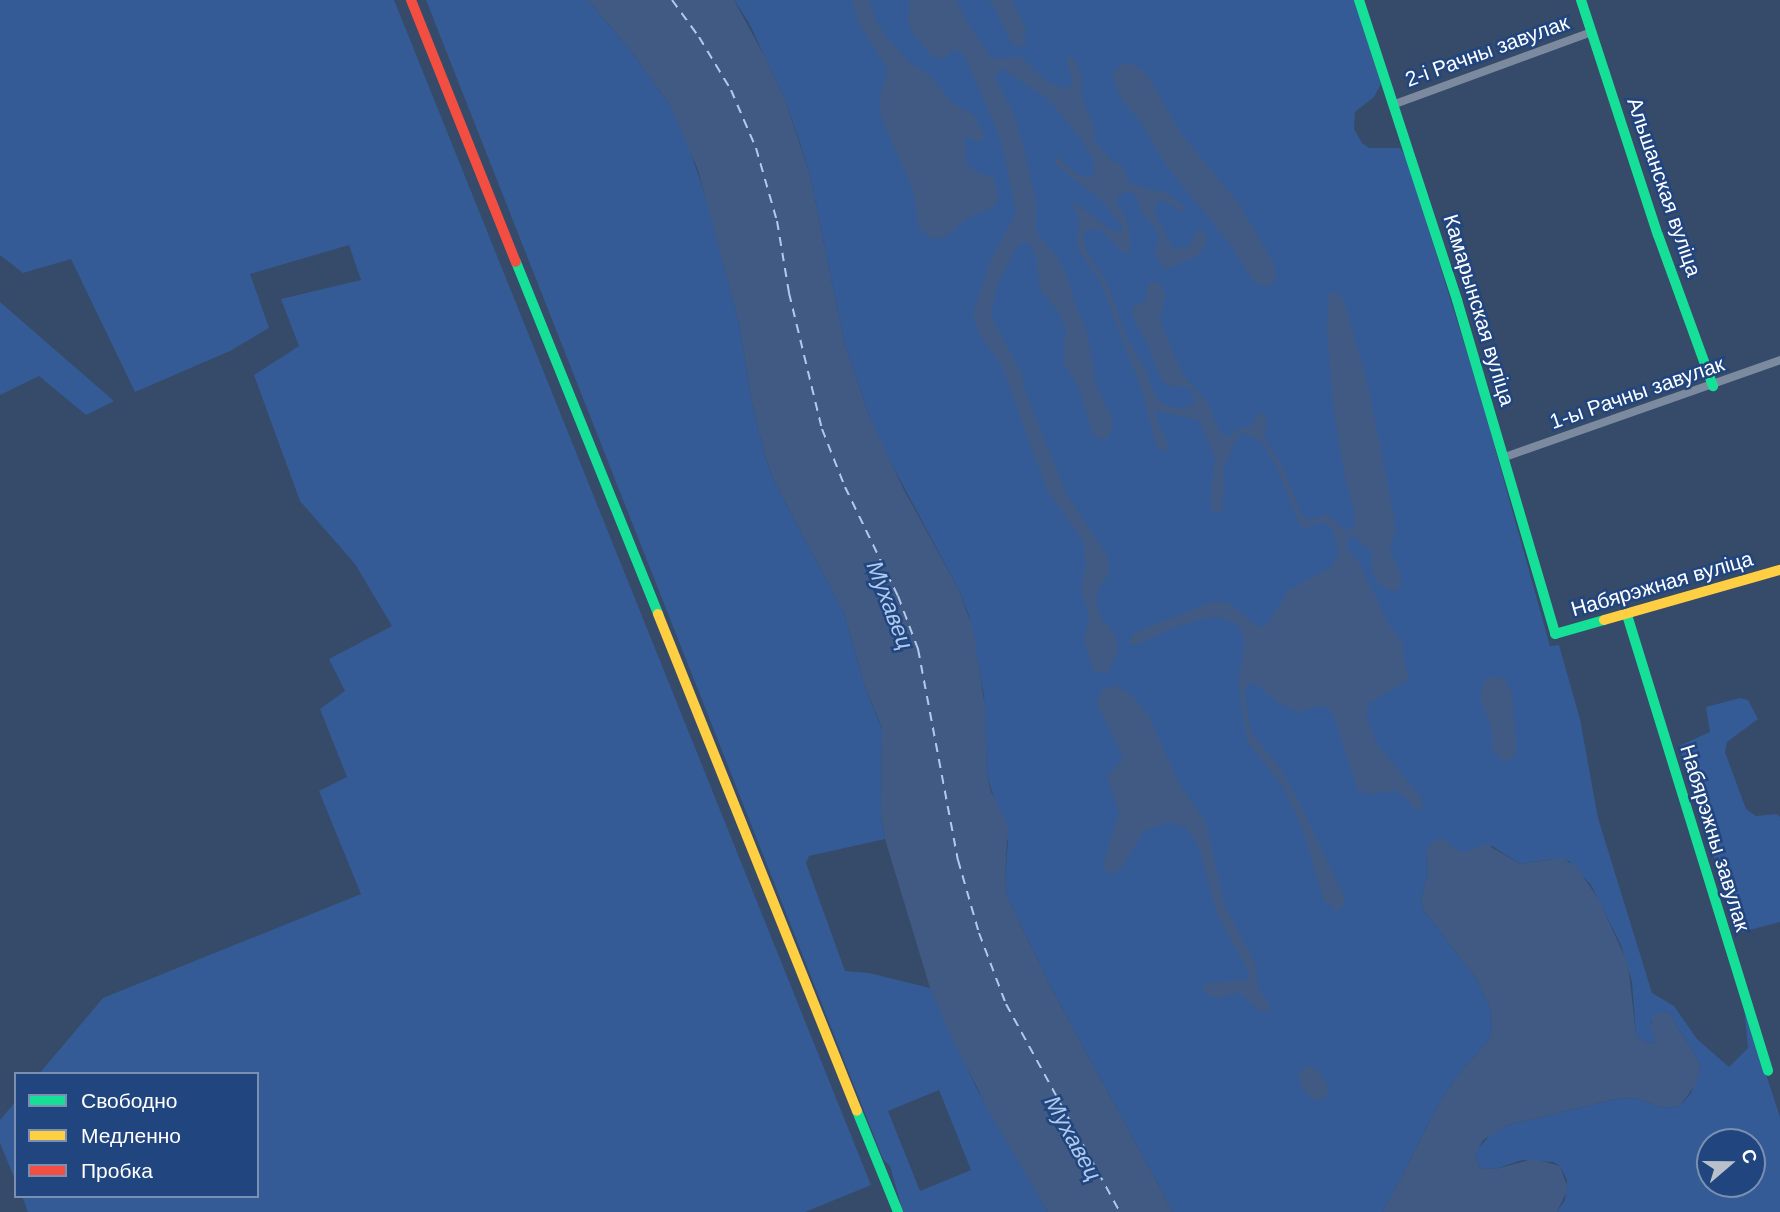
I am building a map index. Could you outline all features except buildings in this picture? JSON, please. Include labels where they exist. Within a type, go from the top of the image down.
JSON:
[{"type":"street","points":[[411,0],[898,1212]]},
{"type":"street","name":"Камарынская вуліца","points":[[1359,0],[1395,104],[1505,457],[1555,634]]},
{"type":"street","name":"Альшанская вуліца","points":[[1581,0],[1658,235],[1713,386]]},
{"type":"street","name":"2-і Рачны завулак","points":[[1395,104],[1592,32]]},
{"type":"street","name":"1-ы Рачны завулак","points":[[1505,457],[1713,386],[1780,360]]},
{"type":"street","name":"Набярэжная вуліца","points":[[1555,634],[1780,570]]},
{"type":"street","name":"Набярэжны завулак","points":[[1627,615],[1768,1071]]},
{"type":"shaded area","points":[[0,0],[394,0],[871,1185],[805,1212],[28,1212],[23,1198],[259,1198],[259,1072],[41,1072],[103,998],[361,894],[319,791],[347,777],[320,709],[345,691],[329,659],[392,626],[355,564],[300,501],[254,375],[299,346],[281,299],[361,280],[349,245],[250,274],[269,328],[230,351],[135,392],[71,259],[23,273],[0,255]]},
{"type":"shaded area","points":[[426,0],[588,0],[632,52],[671,107],[686,138],[707,201],[739,322],[752,403],[766,459],[776,485],[844,613],[865,687],[882,729],[881,815],[885,839],[809,856],[806,863],[845,971],[869,973],[930,988],[977,1089],[1048,1212],[903,1212],[890,1166],[883,1159]],"holes":[[[939,1090],[971,1170],[920,1191],[888,1111]]]},
{"type":"shaded area","points":[[734,0],[1355,0],[1381,84],[1374,97],[1355,112],[1354,129],[1362,143],[1369,148],[1400,148],[1406,157],[1479,391],[1550,646],[1559,645],[1580,719],[1598,818],[1652,993],[1674,1006],[1697,1039],[1729,1067],[1748,1048],[1744,1006],[1780,1117],[1780,1212],[1557,1212],[1565,1200],[1567,1180],[1560,1166],[1553,1162],[1522,1160],[1495,1169],[1480,1168],[1475,1156],[1478,1149],[1491,1134],[1508,1125],[1620,1098],[1638,1099],[1664,1108],[1680,1106],[1691,1093],[1700,1064],[1670,1014],[1665,1011],[1651,1022],[1655,1039],[1652,1043],[1644,1042],[1636,1034],[1632,982],[1621,945],[1591,885],[1569,861],[1553,859],[1520,864],[1492,846],[1461,853],[1427,851],[1428,874],[1421,901],[1423,909],[1477,980],[1490,1007],[1492,1030],[1489,1040],[1461,1071],[1441,1100],[1383,1212],[1173,1212],[1050,986],[1007,896],[1005,877],[1008,842],[987,776],[984,696],[969,616],[959,590],[884,450],[868,413],[844,342],[810,175],[786,102],[749,23]]},
{"type":"shaded area","points":[[0,302],[114,401],[86,415],[39,376],[0,395]]},
{"type":"shaded area","points":[[1740,698],[1748,700],[1758,719],[1727,742],[1725,752],[1746,809],[1756,816],[1777,814],[1780,817],[1780,922],[1742,932],[1735,923],[1679,746],[1710,732],[1706,707]]},
{"type":"shaded area","points":[[14,1103],[14,1177],[0,1143],[0,1120]]},
{"type":"water","name":"Мухавец","points":[[588,0],[734,0],[766,59],[786,102],[810,175],[844,342],[868,413],[903,488],[959,590],[973,629],[985,707],[987,776],[991,792],[1008,826],[1005,877],[1007,896],[1050,986],[1173,1212],[1048,1212],[991,1115],[952,1038],[930,988],[885,839],[881,815],[882,728],[865,687],[844,613],[776,485],[766,459],[752,403],[739,322],[698,170],[671,107],[632,52]]},
{"type":"water","points":[[852,0],[869,0],[875,19],[890,42],[909,62],[929,75],[954,104],[973,115],[984,133],[981,143],[967,137],[964,139],[967,164],[977,173],[994,177],[998,200],[992,208],[967,218],[950,234],[931,239],[919,228],[913,190],[881,117],[880,96],[888,69],[859,24]]},
{"type":"water","points":[[910,0],[957,0],[965,19],[990,56],[998,59],[1020,56],[1045,80],[1064,89],[1073,85],[1066,56],[1075,60],[1081,74],[1082,99],[1093,123],[1095,142],[1110,159],[1121,165],[1131,184],[1168,194],[1185,208],[1183,212],[1162,200],[1155,205],[1156,216],[1173,248],[1188,248],[1198,229],[1205,233],[1207,240],[1199,255],[1164,270],[1155,252],[1159,239],[1156,229],[1143,215],[1136,196],[1128,191],[1119,195],[1116,202],[1126,217],[1130,254],[1124,253],[1100,229],[1089,229],[1083,236],[1086,251],[1106,281],[1127,339],[1144,366],[1153,391],[1160,402],[1176,409],[1192,406],[1196,400],[1188,387],[1169,386],[1161,379],[1147,343],[1133,318],[1132,308],[1146,300],[1147,285],[1153,281],[1159,283],[1166,294],[1160,316],[1163,330],[1184,376],[1208,403],[1220,433],[1230,437],[1238,429],[1252,426],[1258,414],[1264,414],[1267,422],[1264,437],[1284,470],[1302,516],[1309,520],[1327,514],[1346,531],[1354,526],[1355,515],[1344,471],[1333,403],[1327,327],[1329,294],[1335,291],[1344,301],[1368,386],[1394,516],[1395,532],[1390,549],[1401,576],[1400,588],[1392,592],[1378,583],[1372,571],[1372,553],[1354,536],[1347,538],[1347,549],[1358,561],[1390,627],[1403,643],[1405,666],[1410,679],[1369,703],[1366,716],[1376,743],[1420,796],[1423,807],[1417,811],[1402,794],[1394,791],[1369,794],[1358,790],[1335,718],[1328,708],[1321,706],[1297,712],[1278,703],[1256,684],[1250,683],[1244,691],[1251,732],[1281,770],[1299,802],[1344,896],[1345,903],[1340,910],[1336,911],[1323,899],[1305,835],[1285,789],[1247,741],[1238,684],[1245,640],[1237,624],[1218,617],[1206,618],[1171,629],[1136,645],[1132,646],[1129,641],[1132,635],[1140,630],[1214,601],[1231,604],[1256,626],[1266,626],[1288,591],[1333,565],[1339,552],[1333,530],[1323,521],[1305,528],[1300,525],[1276,465],[1261,442],[1252,436],[1241,433],[1234,444],[1224,467],[1223,509],[1216,514],[1210,506],[1215,457],[1199,420],[1157,411],[1156,419],[1167,442],[1167,450],[1161,451],[1157,447],[1141,388],[1100,281],[1077,248],[1079,220],[1071,200],[1111,230],[1120,232],[1123,226],[1100,199],[1055,164],[1056,156],[1081,177],[1091,176],[1095,172],[1093,157],[1075,131],[1049,100],[1001,68],[995,78],[1013,112],[1023,145],[1036,202],[1036,232],[1057,257],[1067,275],[1074,302],[1087,331],[1096,385],[1112,418],[1113,427],[1108,437],[1102,440],[1093,435],[1079,387],[1063,362],[1066,328],[1058,311],[1040,290],[1036,257],[1030,244],[1023,241],[1017,246],[996,288],[991,317],[1021,372],[1026,394],[1067,495],[1108,557],[1109,574],[1097,591],[1097,606],[1103,621],[1115,634],[1118,650],[1109,670],[1103,673],[1093,670],[1084,640],[1089,617],[1081,588],[1086,564],[1083,541],[1047,490],[1002,366],[979,333],[973,314],[989,264],[1016,213],[1002,143],[965,55],[954,49],[943,59],[933,57],[912,32],[908,21]]},
{"type":"water","points":[[988,0],[1012,0],[1026,29],[1025,46],[1012,45],[995,7]]},
{"type":"water","points":[[1128,63],[1141,69],[1149,78],[1180,132],[1239,204],[1273,262],[1276,276],[1270,287],[1258,285],[1251,277],[1230,244],[1166,165],[1141,122],[1121,99],[1112,75],[1121,64]]},
{"type":"water","points":[[1493,676],[1504,679],[1511,691],[1517,748],[1516,755],[1507,761],[1502,760],[1493,750],[1491,726],[1480,699],[1483,682]]},
{"type":"water","points":[[1116,685],[1132,695],[1148,715],[1180,785],[1206,823],[1225,907],[1255,963],[1258,988],[1269,1004],[1269,1011],[1260,1011],[1240,993],[1214,998],[1202,989],[1207,983],[1247,980],[1249,972],[1218,916],[1198,845],[1185,827],[1168,822],[1143,832],[1123,866],[1113,874],[1105,872],[1104,863],[1119,811],[1107,776],[1123,758],[1097,703],[1102,690]]},
{"type":"water","points":[[1442,838],[1461,853],[1486,844],[1520,864],[1561,858],[1576,866],[1599,900],[1628,964],[1636,1034],[1644,1042],[1652,1043],[1655,1039],[1651,1027],[1653,1016],[1665,1011],[1670,1014],[1700,1064],[1697,1082],[1680,1106],[1664,1108],[1638,1099],[1620,1098],[1508,1125],[1483,1140],[1475,1156],[1480,1168],[1495,1169],[1534,1159],[1560,1166],[1568,1189],[1557,1212],[1383,1212],[1441,1100],[1461,1071],[1489,1040],[1492,1030],[1490,1007],[1477,980],[1423,909],[1421,901],[1428,874],[1427,851],[1430,843]]},
{"type":"water","points":[[1309,1066],[1317,1071],[1327,1084],[1329,1093],[1323,1099],[1314,1100],[1302,1088],[1299,1072]]},
{"type":"ferry route","points":[[672,0],[699,37],[731,90],[756,148],[777,221],[789,293],[822,429],[845,487],[898,596],[918,649],[958,860],[979,933],[1006,1004],[1120,1212]]},
{"type":"traffic: fast","points":[[1359,0],[1457,300],[1555,634],[1604,620]]},
{"type":"traffic: fast","points":[[1581,0],[1658,235],[1713,386]]},
{"type":"traffic: fast","points":[[516,262],[658,614]]},
{"type":"traffic: fast","points":[[1627,615],[1768,1071]]},
{"type":"traffic: fast","points":[[857,1111],[898,1212]]},
{"type":"traffic: slow","points":[[1604,620],[1780,570]]},
{"type":"traffic: slow","points":[[658,614],[857,1111]]},
{"type":"traffic: jam","points":[[411,0],[516,262]]}]
